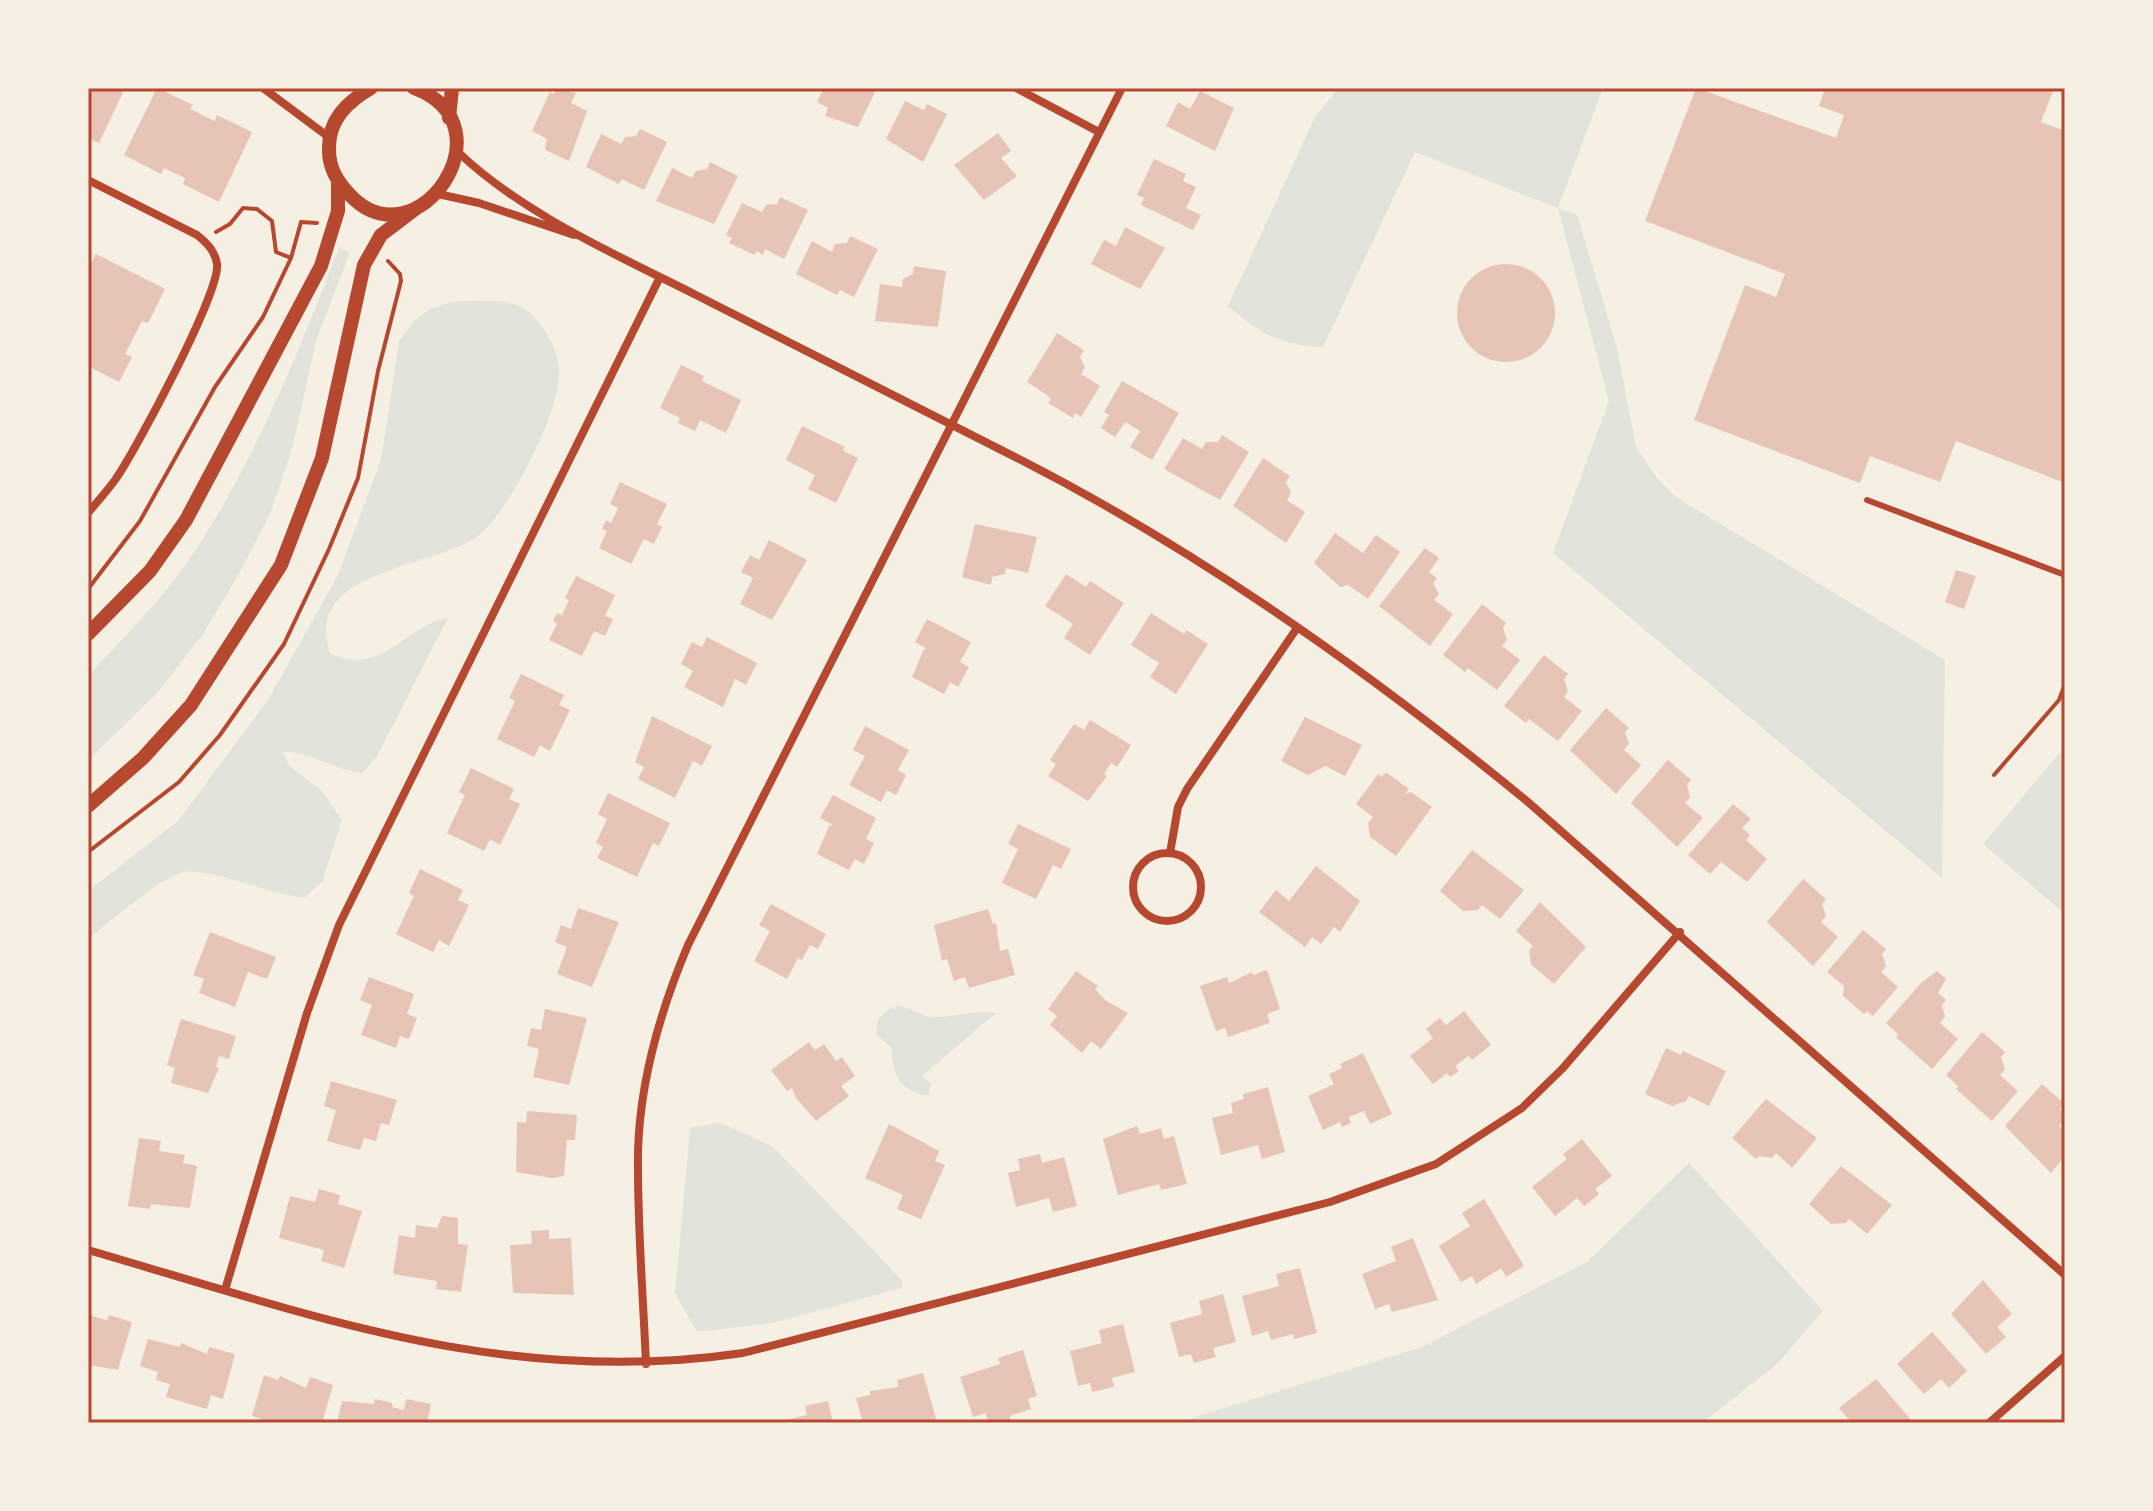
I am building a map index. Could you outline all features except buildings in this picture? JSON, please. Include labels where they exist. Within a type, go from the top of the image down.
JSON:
[{"type":"street","points":[[263,88],[330,138]]},
{"type":"street","points":[[371,88],[343,108],[330,138],[332,169],[338,183],[354,200],[369,208],[390,213],[418,207]]},
{"type":"street","points":[[414,88],[431,97],[449,118]]},
{"type":"street","points":[[88,806],[143,758],[191,705],[281,565],[322,458],[370,250],[396,220],[438,194],[452,172],[457,151],[449,118],[452,88]]},
{"type":"street","points":[[1016,88],[1097,131]]},
{"type":"street","points":[[646,1364],[638,1148],[653,1048],[669,992],[695,930],[1097,131],[1122,88]]},
{"type":"street","points":[[457,151],[490,178],[586,240],[951,424],[1158,537],[1297,628],[1439,729],[1680,932],[2065,1275]]},
{"type":"street","points":[[88,513],[116,479],[214,284],[217,266],[206,241],[89,182]]},
{"type":"street","points":[[88,634],[150,571],[186,520],[321,266],[338,211],[338,183]]},
{"type":"street","points":[[438,194],[479,203],[586,240]]},
{"type":"street","points":[[225,1290],[307,1013],[339,925],[660,277]]},
{"type":"street","points":[[1170,853],[1178,807],[1187,789],[1297,628]]},
{"type":"street","points":[[1170,853],[1194,865],[1202,885],[1197,906],[1180,920],[1170,922],[1159,921],[1141,910],[1133,890],[1138,869],[1145,861],[1170,853]]},
{"type":"street","points":[[88,1250],[380,1335],[483,1354],[549,1361],[646,1364],[698,1360],[791,1343],[1330,1202],[1436,1164],[1522,1108],[1563,1068],[1680,932]]},
{"type":"street","points":[[1989,1423],[2065,1356]]},
{"type":"lane","points":[[1867,500],[2065,575]]},
{"type":"path","points":[[206,241],[230,224],[240,210],[249,207],[272,221],[274,248],[291,258]]},
{"type":"path","points":[[88,589],[140,521],[227,366],[263,317],[291,258],[301,222],[312,220],[333,231]]},
{"type":"path","points":[[88,852],[179,782],[210,747],[261,681],[305,604],[358,478],[378,371],[401,281],[391,263],[370,250]]},
{"type":"path","points":[[1994,775],[2059,700],[2065,684]]},
{"type":"shaded area","points":[[1338,88],[1603,88],[1558,208],[1415,152],[1323,347],[1294,344],[1271,336],[1228,306],[1315,117]]},
{"type":"shaded area","points":[[1558,208],[1577,215],[1617,348],[1636,447],[1657,478],[1676,497],[1945,660],[1942,878],[1553,553],[1609,401]]},
{"type":"shaded area","points":[[339,248],[350,252],[316,341],[292,449],[271,512],[203,634],[158,692],[88,760],[88,676],[165,591],[212,524],[272,409]]},
{"type":"shaded area","points":[[452,302],[503,302],[529,312],[553,346],[559,370],[558,387],[531,459],[491,524],[478,536],[458,547],[377,575],[353,587],[335,604],[327,625],[330,653],[349,659],[379,655],[419,630],[448,618],[376,758],[362,773],[304,755],[283,752],[289,766],[322,791],[342,820],[322,882],[304,898],[224,877],[184,872],[149,891],[88,939],[88,891],[178,821],[268,700],[338,575],[381,460],[399,342],[414,321],[430,309]]},
{"type":"shaded area","points":[[2065,746],[2065,914],[1983,844]]},
{"type":"shaded area","points":[[896,1006],[932,1017],[996,1013],[922,1076],[931,1084],[928,1096],[904,1085],[893,1066],[892,1048],[877,1035],[880,1017]]},
{"type":"shaded area","points":[[720,1123],[772,1146],[884,1261],[902,1281],[902,1288],[772,1323],[697,1332],[675,1293],[690,1128]]},
{"type":"shaded area","points":[[1689,1163],[1823,1311],[1776,1365],[1702,1423],[1176,1423],[1422,1347],[1587,1262]]}]
